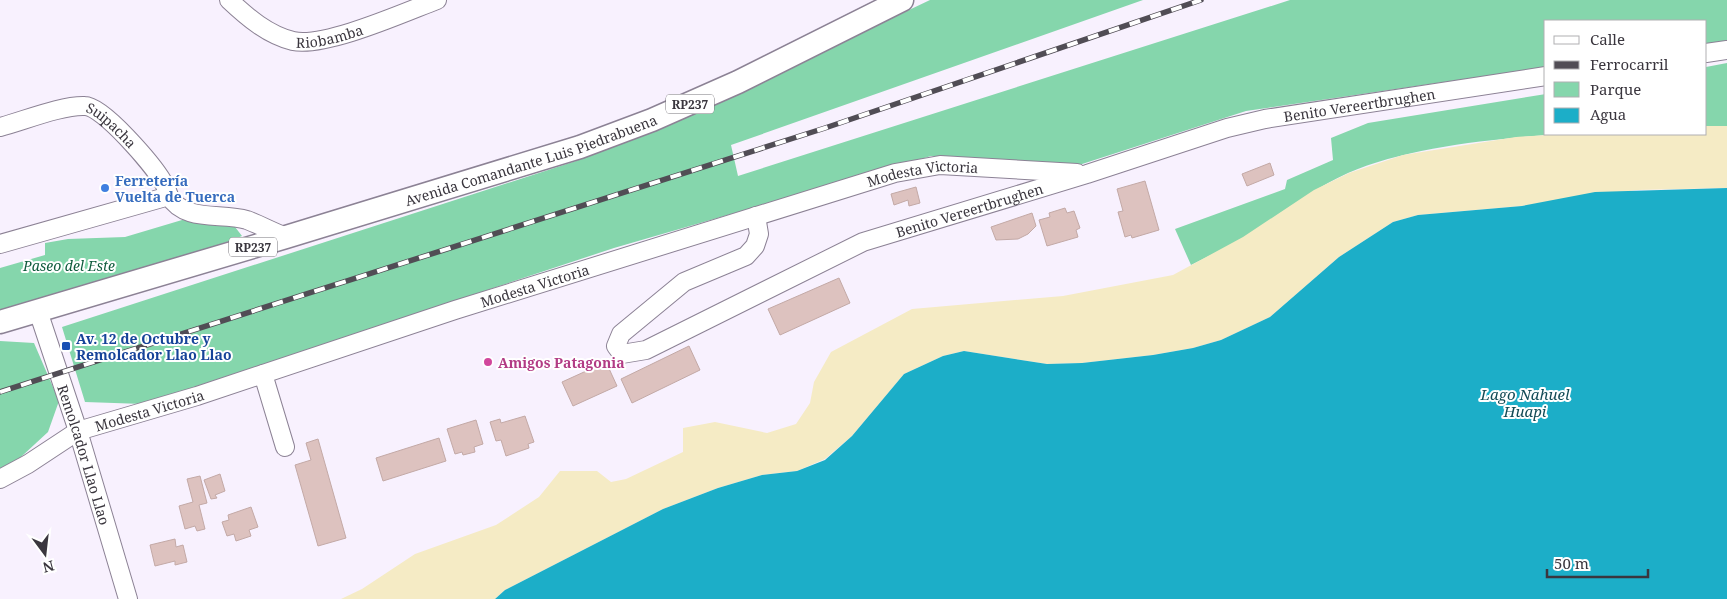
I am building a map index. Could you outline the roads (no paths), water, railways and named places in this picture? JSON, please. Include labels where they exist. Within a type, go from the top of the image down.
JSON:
[{"type":"main road","name":"Avenida Comandante Luis Piedrabuena","points":[[0,322],[580,147],[652,120],[738,82],[902,0]]},
{"type":"street","name":"Riobamba","points":[[229,0],[248,18],[275,34],[295,42],[318,40],[349,32],[437,0]]},
{"type":"street","points":[[1707,53],[1727,50]]},
{"type":"street","name":"Benito Vereertbrughen","points":[[756,216],[759,234],[755,246],[746,256],[684,282],[621,334],[616,346],[622,354],[646,350],[863,242],[1087,174],[1227,128],[1265,119],[1544,76]]},
{"type":"street","name":"Suipacha","points":[[0,127],[87,105],[100,112],[142,155],[164,183],[169,196]]},
{"type":"street","name":"Modesta Victoria","points":[[0,479],[28,464],[78,431],[197,396],[455,310],[895,173],[940,165],[1087,174]]},
{"type":"street","points":[[0,244],[169,196],[174,205],[187,212],[246,220],[286,237]]},
{"type":"street","name":"Remolcador Llao Llao","points":[[38,311],[78,431],[128,599]]},
{"type":"street","points":[[263,374],[285,447]]},
{"type":"water","name":"Lago Nahuel Huapi","points":[[1727,188],[1727,599],[495,599],[505,590],[663,509],[718,488],[762,475],[797,471],[825,460],[852,436],[904,374],[943,356],[964,351],[1047,364],[1082,363],[1153,355],[1193,348],[1221,340],[1270,317],[1339,257],[1393,222],[1418,215],[1522,206],[1595,192]]},
{"type":"railway","points":[[0,392],[825,128],[1201,0]]},
{"type":"place","name":"Ferretería Vuelta de Tuerca","points":[[105,188]]},
{"type":"place","name":"Av. 12 de Octubre y Remolcador Llao Llao","points":[[66,346]]},
{"type":"place","name":"Amigos Patagonia","points":[[488,362]]},
{"type":"park label","name":"Paseo del Este","points":[[69,265]]}]
